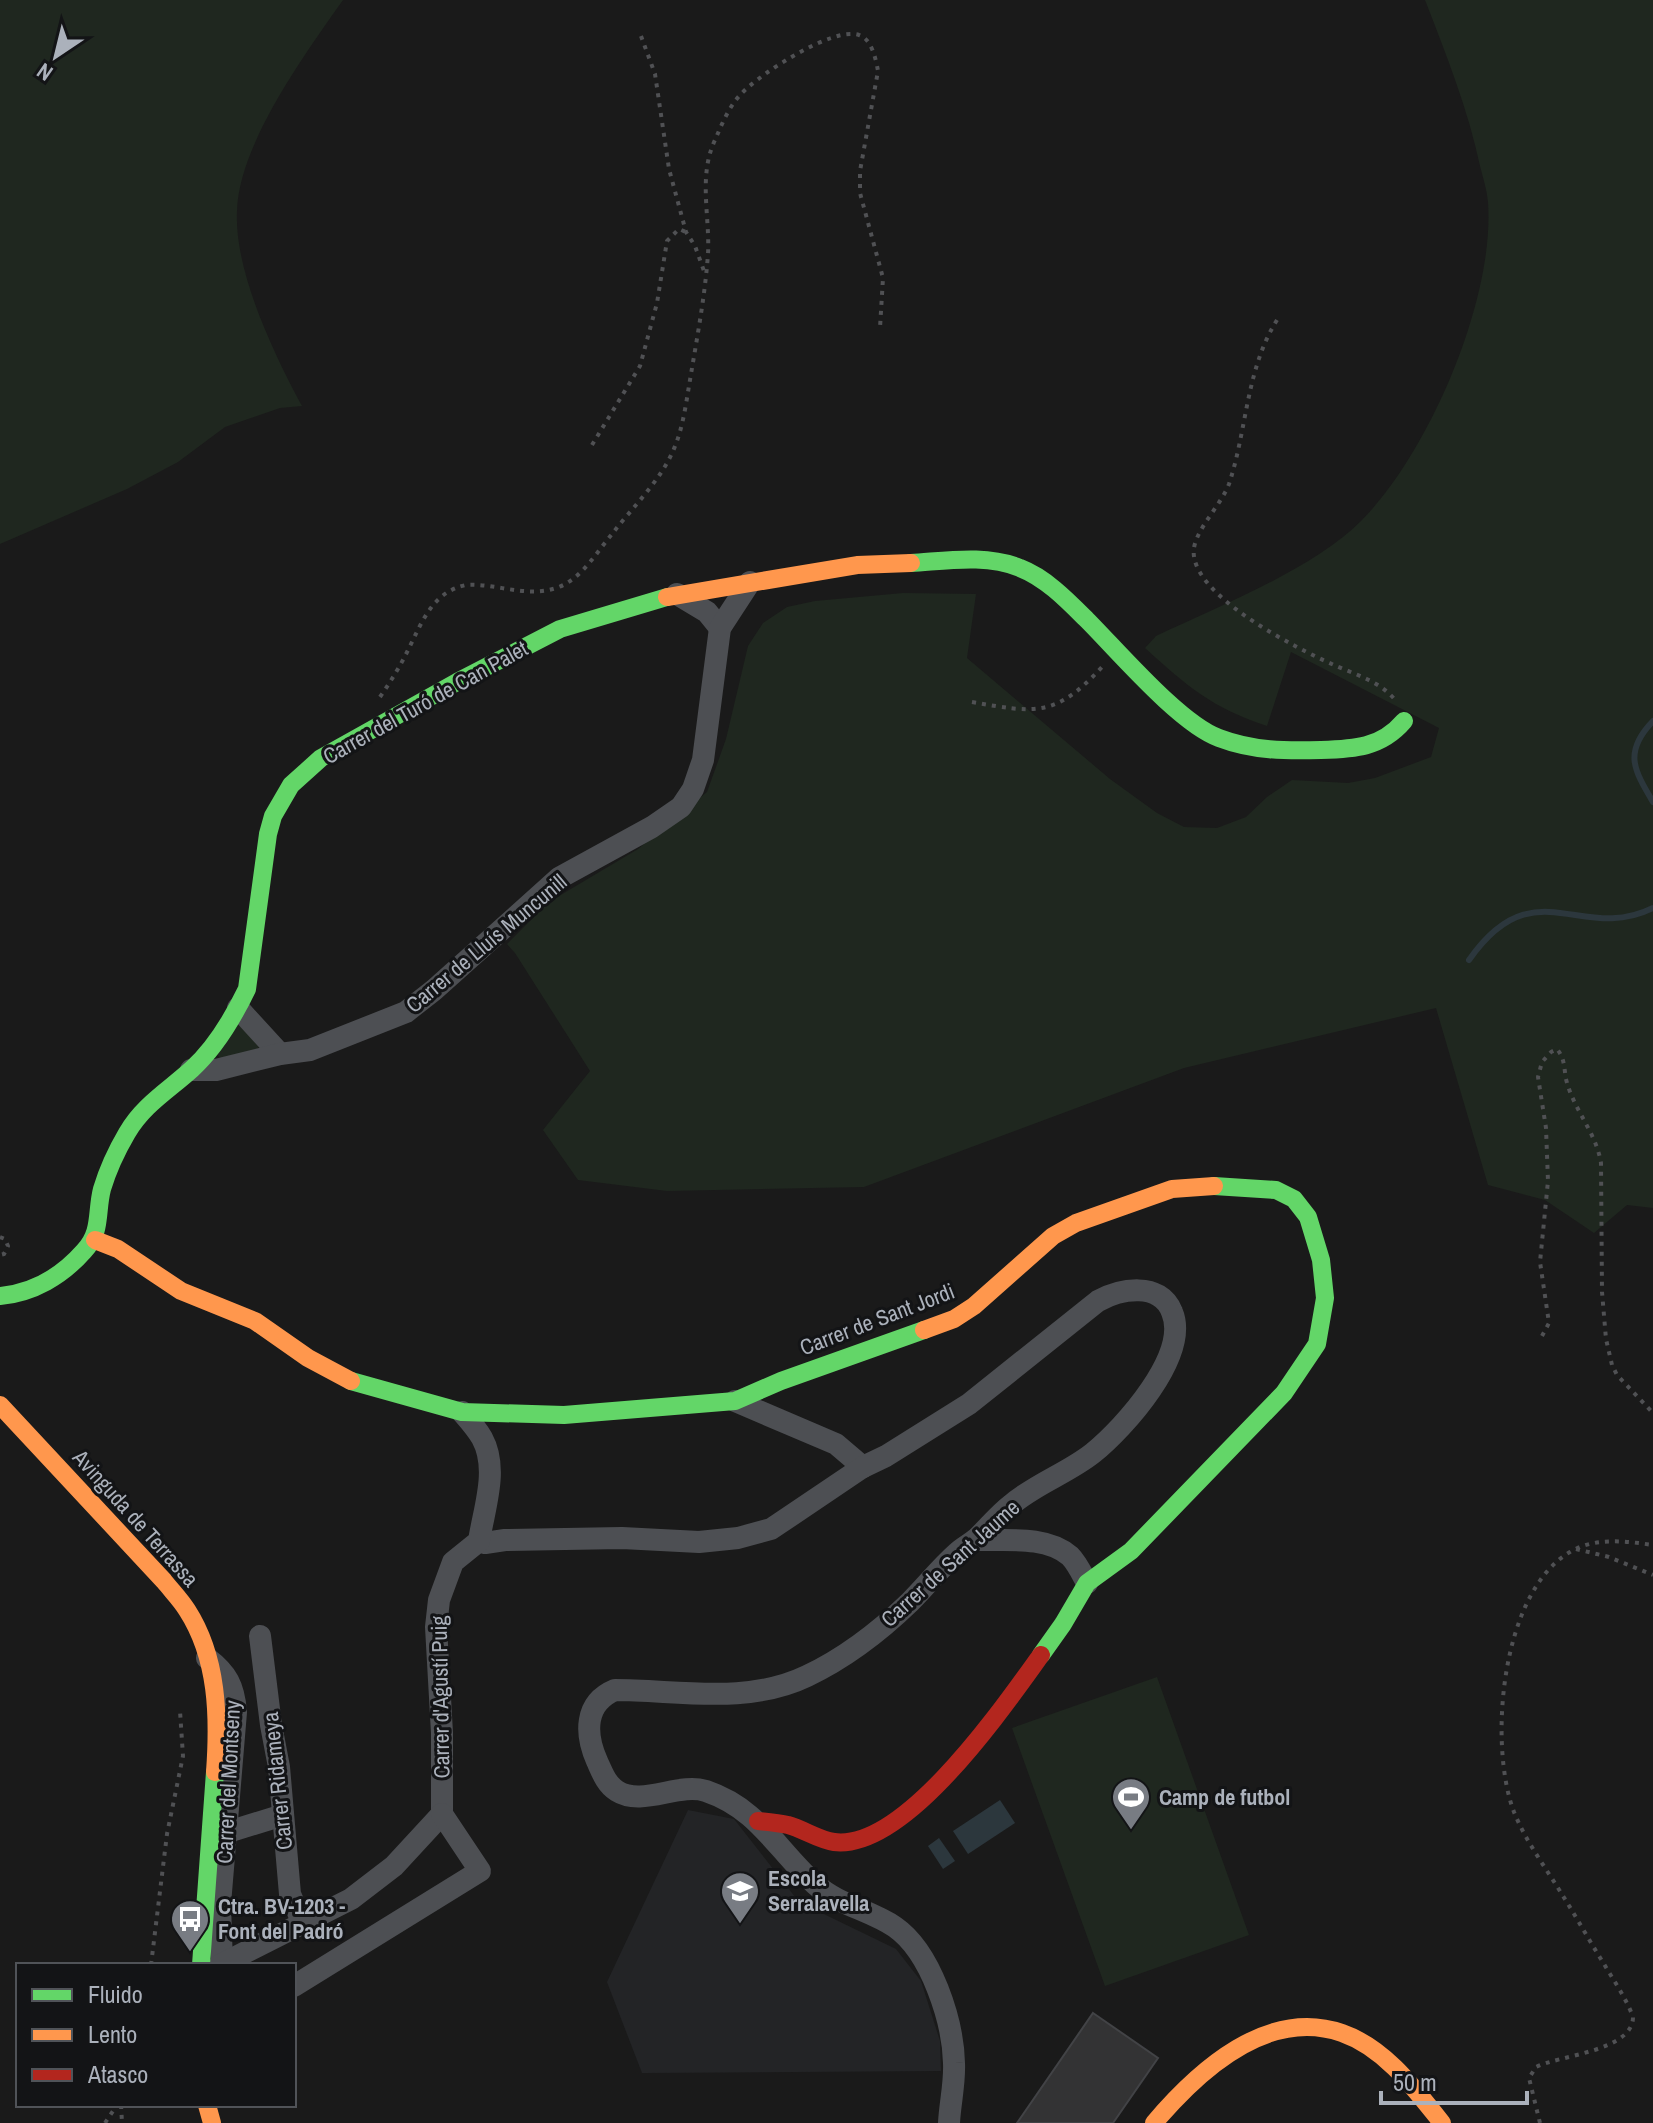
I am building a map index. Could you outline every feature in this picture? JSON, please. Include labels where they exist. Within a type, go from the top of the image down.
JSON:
[{"type":"street","name":"Carrer del Turó de Can Palet","points":[[191,1070],[227,1026],[247,989],[273,816],[291,785],[304,771],[321,758],[457,682],[560,629],[677,594],[857,565],[977,560],[1006,563],[1032,574],[1060,593],[1180,713],[1215,737],[1275,751],[1365,748],[1391,734],[1404,721]]},
{"type":"street","name":"Carrer de Lluís Muncunill","points":[[191,1070],[232,1067],[280,1054],[310,1050],[406,1012],[559,878],[652,827],[681,807],[688,800],[703,760],[720,628],[750,582]]},
{"type":"street","points":[[677,594],[707,612],[720,628]]},
{"type":"street","points":[[238,1008],[280,1054]]},
{"type":"street","points":[[0,1296],[35,1288],[72,1262],[95,1240],[100,1196],[108,1171],[129,1128],[159,1094],[191,1070]]},
{"type":"street","name":"Carrer de Sant Jordi","points":[[95,1240],[118,1249],[181,1291],[255,1321],[353,1382],[462,1412],[564,1415],[735,1401],[781,1381],[954,1319],[974,1306],[1053,1236],[1126,1203],[1172,1189],[1218,1186],[1256,1187],[1286,1194],[1302,1207],[1308,1217],[1321,1260],[1325,1298],[1317,1344],[1284,1393],[1255,1425],[1131,1551],[1087,1583]]},
{"type":"street","name":"Carrer de Sant Jaume","points":[[479,1541],[622,1538],[699,1542],[738,1538],[771,1529],[863,1467],[969,1404],[1113,1292],[1143,1290],[1171,1307],[1175,1319],[1175,1344],[1136,1409],[1092,1454],[1012,1503],[975,1540],[957,1552],[908,1604],[860,1645],[805,1678],[764,1689],[699,1695],[615,1690],[603,1695],[589,1717],[587,1731],[591,1749],[605,1779],[614,1789],[626,1795],[704,1790],[739,1806],[758,1821]]},
{"type":"street","points":[[735,1401],[836,1444],[863,1467]]},
{"type":"street","name":"Avinguda de Terrassa","points":[[0,1405],[164,1581],[187,1610],[207,1658]]},
{"type":"street","points":[[462,1412],[482,1438],[488,1456],[488,1495],[479,1541]]},
{"type":"street","points":[[758,1821],[787,1825],[835,1842],[861,1838],[899,1819],[926,1796],[986,1730],[1063,1624],[1087,1583],[1072,1558],[1059,1548],[1044,1543],[975,1540]]},
{"type":"street","name":"Carrer d'Agustí Puig","points":[[442,1814],[442,1733],[436,1627],[439,1600],[453,1562],[479,1541]]},
{"type":"street","name":"Carrer Ridameya","points":[[260,1636],[279,1767],[290,1894],[303,1924]]},
{"type":"street","name":"Carrer del Montseny","points":[[207,1658],[223,1670],[235,1696],[235,1727],[218,1836],[221,1963]]},
{"type":"street","points":[[225,1963],[351,1899],[383,1875],[442,1814],[480,1871],[296,1985]]},
{"type":"street","points":[[201,1963],[218,1836],[283,1815]]},
{"type":"street","points":[[758,1821],[800,1870],[819,1887],[838,1900],[896,1927],[917,1948],[932,1975],[952,2036],[955,2065],[949,2123]]},
{"type":"street","points":[[1154,2123],[1193,2079],[1214,2063],[1267,2035],[1315,2027],[1344,2033],[1375,2051],[1394,2067],[1442,2123]]},
{"type":"path","points":[[704,275],[708,249],[705,190],[708,161],[732,105],[763,75],[781,63],[819,43],[856,34],[868,43],[878,71],[860,171],[860,193],[883,278],[880,328]]},
{"type":"path","points":[[374,706],[440,596],[455,587],[466,585],[534,592],[565,585],[588,564],[659,474],[673,451],[680,429],[704,296],[704,275],[702,261],[686,232],[664,146],[655,74],[641,36]]},
{"type":"path","points":[[592,445],[640,366],[657,303],[667,241],[679,229],[686,232]]},
{"type":"path","points":[[1277,320],[1256,366],[1228,484],[1218,507],[1195,543],[1195,562],[1209,587],[1241,612],[1281,637],[1389,692],[1404,721]]},
{"type":"path","points":[[972,702],[1042,710],[1077,690],[1117,648]]},
{"type":"path","points":[[1542,1336],[1549,1323],[1540,1262],[1548,1181],[1546,1128],[1538,1077],[1542,1062],[1557,1049],[1563,1056],[1571,1095],[1599,1151],[1602,1292],[1612,1365],[1635,1396],[1653,1413]]},
{"type":"path","points":[[0,1237],[5,1239],[8,1246],[0,1255]]},
{"type":"path","points":[[1540,2123],[1529,2078],[1536,2067],[1605,2046],[1627,2034],[1633,2025],[1629,2006],[1525,1837],[1513,1809],[1503,1750],[1503,1691],[1520,1618],[1534,1588],[1558,1561],[1575,1549],[1597,1542],[1653,1545]]},
{"type":"path","points":[[1575,1549],[1622,1561],[1653,1575]]},
{"type":"path","points":[[151,1963],[167,1834],[183,1756],[180,1711]]},
{"type":"path","points":[[105,2123],[117,2107]]},
{"type":"shaded area","points":[[0,0],[343,0],[293,73],[261,129],[249,157],[237,211],[242,259],[258,312],[302,406],[280,408],[225,427],[178,462],[127,489],[0,544]]},
{"type":"shaded area","points":[[1425,0],[1653,0],[1653,1208],[1627,1205],[1594,1233],[1545,1200],[1488,1185],[1436,1008],[1184,1068],[864,1187],[667,1191],[578,1180],[543,1130],[590,1071],[507,944],[549,902],[638,849],[707,792],[726,739],[748,646],[763,623],[787,607],[815,601],[903,593],[976,594],[967,658],[1110,779],[1157,813],[1184,827],[1217,828],[1246,817],[1267,797],[1292,780],[1348,783],[1375,778],[1431,757],[1439,728],[1291,652],[1267,726],[1215,703],[1174,674],[1145,648],[1156,636],[1292,571],[1361,521],[1411,456],[1453,372],[1481,283],[1488,202],[1463,103]]},
{"type":"shaded area","points":[[238,1025],[259,1047],[225,1062],[216,1054]]},
{"type":"shaded area","name":"Camp de futbol","points":[[1157,1677],[1249,1935],[1105,1986],[1012,1728]]},
{"type":"shaded area","points":[[1000,1800],[1015,1823],[968,1854],[953,1831]]},
{"type":"shaded area","name":"Escola Serralavella","points":[[688,1810],[734,1819],[799,1902],[896,1949],[921,1981],[940,2041],[941,2071],[642,2073],[607,1982]]},
{"type":"shaded area","points":[[939,1838],[955,1861],[943,1869],[928,1846]]},
{"type":"building","points":[[1093,2013],[1158,2058],[1113,2123],[1017,2123]]},
{"type":"waterway","points":[[1653,721],[1638,742],[1635,752],[1637,770],[1653,802]]},
{"type":"waterway","points":[[1469,960],[1493,933],[1515,918],[1537,912],[1627,917],[1653,908]]},
{"type":"traffic: fast","points":[[911,563],[994,561],[1030,572],[1064,598],[1168,703],[1203,730],[1219,738],[1257,748],[1282,750],[1356,748],[1386,737],[1404,721]]},
{"type":"traffic: fast","points":[[0,1296],[46,1282],[66,1268],[90,1244],[107,1174],[133,1123],[201,1060],[236,1011],[247,989],[268,834],[273,816],[291,785],[321,758],[560,629],[667,597]]},
{"type":"traffic: fast","points":[[1041,1655],[1087,1583],[1131,1551],[1284,1393],[1317,1344],[1325,1298],[1321,1260],[1308,1217],[1294,1199],[1276,1190],[1214,1186]]},
{"type":"traffic: fast","points":[[351,1381],[462,1412],[564,1415],[735,1401],[781,1381],[924,1330]]},
{"type":"traffic: fast","points":[[201,1963],[215,1772]]},
{"type":"traffic: slow","points":[[667,597],[857,565],[911,563]]},
{"type":"traffic: slow","points":[[924,1330],[954,1319],[974,1306],[1053,1236],[1076,1223],[1172,1189],[1214,1186]]},
{"type":"traffic: slow","points":[[95,1240],[118,1249],[181,1291],[255,1321],[308,1358],[351,1381]]},
{"type":"traffic: slow","points":[[0,1405],[164,1581],[187,1610],[211,1668],[217,1730],[215,1772]]},
{"type":"traffic: slow","points":[[1154,2123],[1192,2083],[1237,2049],[1262,2036],[1288,2029],[1314,2027],[1342,2033],[1372,2049],[1398,2071],[1442,2123]]},
{"type":"traffic: slow","points":[[208,2107],[212,2123]]},
{"type":"traffic: jam","points":[[758,1821],[788,1825],[834,1842],[862,1839],[891,1824],[950,1771],[1041,1655]]},
{"type":"place","name":"Camp de futbol","points":[[1131,1831]]},
{"type":"place","name":"Escola Serralavella","points":[[740,1925]]},
{"type":"place","name":"Ctra. BV-1203 - Font del Padró","points":[[190,1953]]}]
